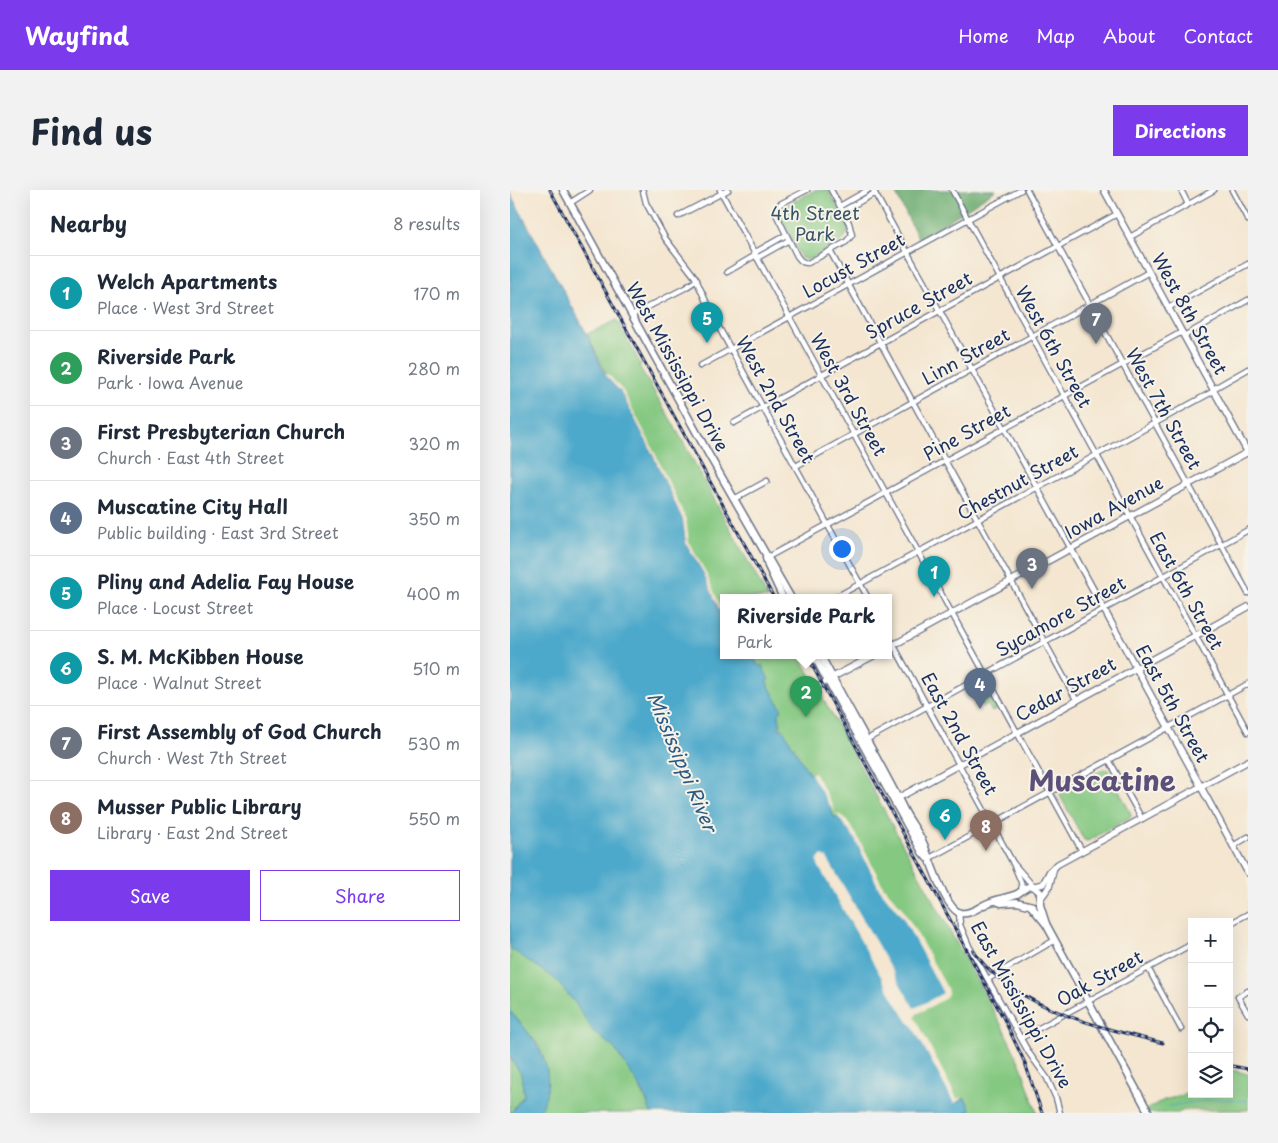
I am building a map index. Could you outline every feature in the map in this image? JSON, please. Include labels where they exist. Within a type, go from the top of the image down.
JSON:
[{"type":"main road","name":"West Mississippi Drive","points":[[563,190],[766,558]]},
{"type":"main road","name":"West 8th Street","points":[[1104,190],[1248,452]]},
{"type":"main road","name":"Iowa Avenue","points":[[892,646],[1248,452]]},
{"type":"main road","name":"East 5th Street","points":[[1071,549],[1248,873]]},
{"type":"main road","points":[[766,558],[781,594]]},
{"type":"main road","points":[[766,558],[772,564],[788,594]]},
{"type":"main road","name":"Cedar Street","points":[[898,798],[1248,607]]},
{"type":"main road","name":"East Mississippi Drive","points":[[816,659],[868,739],[920,836],[928,859],[949,901],[959,912]]},
{"type":"main road","name":"East Mississippi Drive","points":[[822,659],[861,743],[922,852],[928,859]]},
{"type":"main road","points":[[830,679],[867,659]]},
{"type":"main road","points":[[959,912],[970,912],[990,902],[1022,891],[1027,886],[1043,884],[1054,867],[1248,761]]},
{"type":"main road","points":[[996,901],[1036,905],[1049,887],[1054,867]]},
{"type":"main road","points":[[1034,886],[1040,892],[1046,924]]},
{"type":"main road","points":[[1022,891],[1021,899],[1046,924],[1149,1113]]},
{"type":"street","points":[[570,203],[590,190]]},
{"type":"street","points":[[678,216],[728,190]]},
{"type":"street","points":[[807,190],[798,192],[780,204],[776,212],[776,217],[800,260],[805,263],[846,242],[852,235],[852,228],[831,190]]},
{"type":"street","points":[[841,208],[868,190]]},
{"type":"street","name":"West 6th Street","points":[[952,190],[1130,517]]},
{"type":"street","name":"Locust Street","points":[[700,366],[1021,190]]},
{"type":"street","name":"West 7th Street","points":[[1027,190],[1248,594]]},
{"type":"street","points":[[1181,190],[1188,204]]},
{"type":"street","points":[[1130,237],[1214,190]]},
{"type":"street","points":[[1232,190],[1248,220]]},
{"type":"street","name":"West 2nd Street","points":[[643,191],[646,203],[666,238],[697,280],[712,315],[866,594]]},
{"type":"street","points":[[841,208],[874,191],[1071,549]]},
{"type":"street","name":"West 3rd Street","points":[[721,192],[1082,851]]},
{"type":"street","name":"Spruce Street","points":[[734,423],[1117,214]]},
{"type":"street","points":[[727,272],[787,237]]},
{"type":"street","points":[[830,251],[1076,701]]},
{"type":"street","points":[[1168,308],[1248,264]]},
{"type":"street","name":"Linn Street","points":[[796,466],[1149,272]]},
{"type":"street","points":[[632,315],[697,280]]},
{"type":"street","name":"Pine Street","points":[[766,558],[1123,364],[1248,300]]},
{"type":"street","name":"Chestnut Street","points":[[842,594],[1038,488],[1248,369]]},
{"type":"street","points":[[734,499],[767,482]]},
{"type":"street","name":"East 6th Street","points":[[1130,517],[1248,732]]},
{"type":"street","name":"Sycamore Street","points":[[861,743],[1248,530]]},
{"type":"street","name":"East 2nd Street","points":[[892,649],[927,706],[1013,863],[1021,882],[1022,891]]},
{"type":"street","points":[[816,688],[830,679]]},
{"type":"street","points":[[928,859],[1248,684]]},
{"type":"street","points":[[1109,760],[1142,819]]},
{"type":"street","points":[[1233,846],[1248,838]]},
{"type":"street","name":"East 2nd Street","points":[[1013,863],[1034,886]]},
{"type":"street","name":"East Mississippi Drive","points":[[959,912],[960,925],[1029,1053],[1047,1078],[1060,1113]]},
{"type":"street","points":[[1233,922],[1248,914]]},
{"type":"street","points":[[988,979],[1055,940]]},
{"type":"street","name":"Oak Street","points":[[1021,1038],[1188,946]]},
{"type":"street","points":[[1148,968],[1182,1029]]},
{"type":"street","points":[[1248,991],[1238,997],[1248,1014]]},
{"type":"green space","name":"4th Street Park","points":[[815,190],[828,190],[848,226],[848,232],[843,240],[808,260],[801,258],[779,214],[782,208]]},
{"type":"green space","points":[[894,190],[996,190],[919,240]]},
{"type":"green space","points":[[617,320],[641,365],[639,366],[675,427],[766,594],[720,594],[720,612],[587,334]]},
{"type":"green space","points":[[746,659],[802,659],[1004,1030],[1021,1066],[1037,1113],[965,1113],[971,1110],[965,1098],[956,1102],[912,1017],[834,817],[811,774],[792,779],[772,692],[766,681],[769,680],[758,674]]},
{"type":"green space","points":[[984,679],[1001,707],[992,712],[988,705],[984,707],[980,704],[976,705],[966,689]]},
{"type":"green space","points":[[1104,769],[1109,770],[1131,817],[1088,841],[1084,840],[1060,796],[1061,793]]},
{"type":"green space","points":[[510,923],[571,989],[608,1035],[625,1060],[651,1113],[510,1113],[510,1057],[521,1074],[524,1095],[513,1109],[547,1091],[547,1071],[539,1046],[510,1011]]},
{"type":"green space","points":[[1233,1070],[1248,1074],[1248,1110],[1184,1110],[1178,1113],[1140,1113],[1164,1100],[1188,1092],[1188,1098],[1233,1098]]},
{"type":"water","name":"Mississippi River","points":[[510,193],[587,334],[605,375],[621,392],[648,444],[683,520],[686,543],[703,572],[720,611],[720,659],[754,659],[758,666],[762,665],[769,680],[766,681],[782,710],[778,715],[781,725],[778,727],[779,729],[783,729],[809,774],[811,773],[819,784],[834,817],[839,817],[854,836],[881,887],[900,910],[946,994],[912,1017],[957,1102],[965,1098],[971,1110],[965,1113],[651,1113],[644,1093],[614,1048],[593,1031],[576,1004],[555,979],[510,948]]},
{"type":"water","points":[[510,1011],[532,1037],[543,1057],[546,1067],[548,1078],[547,1090],[540,1113],[511,1113],[524,1095],[521,1074],[510,1057]]},
{"type":"pier","points":[[608,374],[623,391],[650,443],[686,519],[689,543],[705,571],[720,605],[720,611],[703,572],[686,543],[683,520],[648,444],[621,392],[605,375]]},
{"type":"pier","points":[[814,772],[832,804],[834,812],[811,774]]},
{"type":"pier","points":[[836,814],[847,821],[856,834],[883,886],[902,908],[947,988],[948,994],[944,999],[915,1017],[957,1099],[961,1097],[962,1099],[954,1103],[912,1025],[896,1003],[819,867],[817,861],[822,855],[827,858],[914,1008],[943,993],[903,918],[879,888],[855,839]]},
{"type":"waterway","points":[[1169,1106],[1217,1099],[1248,1101]]},
{"type":"railway","points":[[550,190],[772,594]]},
{"type":"railway","points":[[809,659],[1004,1019],[1025,1063],[1042,1113]]},
{"type":"railway","points":[[973,951],[991,972],[1011,988],[1031,999],[1074,1018],[1163,1043]]},
{"type":"railway","points":[[1233,1066],[1248,1069]]},
{"type":"place","name":"Pliny and Adelia Fay House","points":[[707,343]]},
{"type":"place","name":"First Assembly of God Church","points":[[1096,344]]},
{"type":"place","name":"First Presbyterian Church","points":[[1032,589]]},
{"type":"place","name":"Welch Apartments","points":[[934,597]]},
{"type":"place","name":"Muscatine City Hall","points":[[980,709]]},
{"type":"place","name":"Riverside Park","points":[[806,717]]},
{"type":"place","name":"S. M. McKibben House","points":[[945,840]]},
{"type":"place","name":"Musser Public Library","points":[[986,851]]},
{"type":"district","name":"Muscatine","points":[[1102,781]]}]
